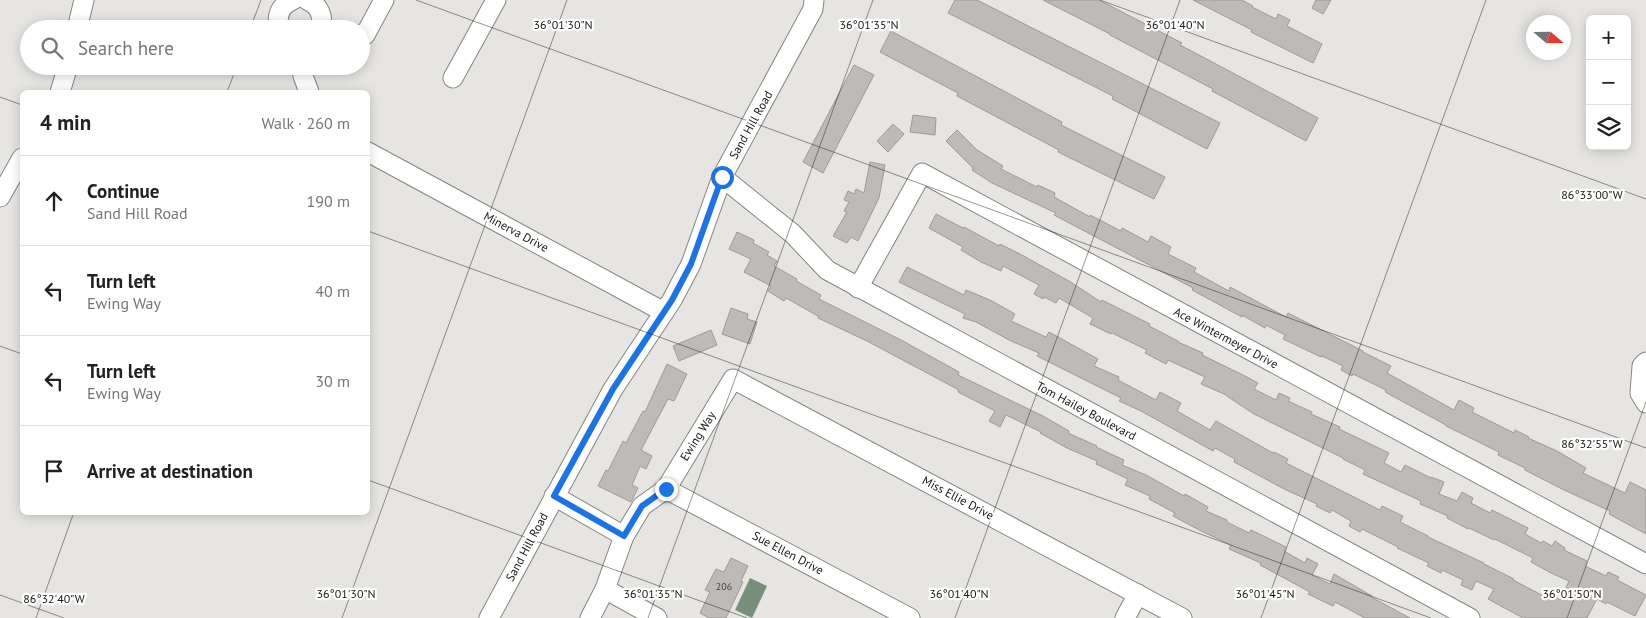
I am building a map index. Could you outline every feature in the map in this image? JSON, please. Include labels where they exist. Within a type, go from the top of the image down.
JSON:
[{"type":"street","points":[[79,20],[84,0]]},
{"type":"street","points":[[277,20],[283,6],[300,0],[316,6],[323,20]]},
{"type":"street","points":[[370,26],[384,0]]},
{"type":"street","points":[[453,78],[496,0]]},
{"type":"street","name":"Sand Hill Road","points":[[489,618],[613,389],[664,312],[691,264],[722,177],[788,58],[813,8],[814,0]]},
{"type":"street","points":[[62,90],[66,75]]},
{"type":"street","points":[[303,75],[308,90]]},
{"type":"street","name":"Minerva Drive","points":[[370,153],[664,312]]},
{"type":"street","points":[[0,197],[20,162]]},
{"type":"street","name":"Ace Wintermeyer Drive","points":[[858,288],[922,173],[1646,564]]},
{"type":"street","name":"Tom Hailey Boulevard","points":[[722,177],[793,234],[827,270],[1470,618]]},
{"type":"street","points":[[1646,362],[1642,366],[1640,393],[1646,403]]},
{"type":"street","name":"Ewing Way","points":[[590,618],[605,589],[624,536],[642,506],[666,489],[733,379]]},
{"type":"street","name":"Miss Ellie Drive","points":[[733,379],[1182,618]]},
{"type":"street","name":"Sue Ellen Drive","points":[[666,489],[910,618]]},
{"type":"street","points":[[554,496],[624,536]]},
{"type":"street","points":[[605,589],[657,618]]},
{"type":"street","points":[[1125,618],[1138,594]]},
{"type":"shaded area","points":[[750,578],[767,586],[752,618],[735,610]]},
{"type":"building","points":[[955,0],[977,0],[1220,123],[1207,149],[1112,99],[1113,96],[948,13]]},
{"type":"building","points":[[1043,0],[1099,0],[1182,43],[1180,45],[1318,118],[1306,141],[1212,91],[1213,89]]},
{"type":"building","points":[[1193,0],[1242,0],[1276,19],[1278,14],[1290,20],[1287,26],[1322,44],[1313,63]]},
{"type":"building","points":[[1316,0],[1331,0],[1323,14],[1312,8]]},
{"type":"building","points":[[891,31],[1062,122],[1061,125],[1165,177],[1154,199],[1058,152],[1059,150],[957,96],[958,93],[880,52]]},
{"type":"building","points":[[854,65],[874,75],[823,173],[803,162]]},
{"type":"building","points":[[913,115],[936,118],[935,135],[910,132]]},
{"type":"building","points":[[893,124],[904,134],[888,152],[877,141]]},
{"type":"building","points":[[957,130],[977,150],[1003,166],[1001,169],[1037,187],[1038,185],[1055,193],[1054,197],[1090,217],[1090,215],[1121,231],[1122,228],[1148,242],[1151,236],[1171,247],[1168,254],[1196,268],[1194,272],[1229,291],[1230,287],[1286,317],[1288,313],[1363,351],[1391,366],[1387,373],[1454,410],[1459,400],[1474,408],[1472,412],[1514,433],[1515,430],[1586,468],[1583,473],[1625,493],[1630,482],[1646,490],[1646,534],[1609,514],[1610,511],[1525,470],[1525,468],[1498,455],[1499,452],[1446,426],[1385,392],[1386,390],[1341,370],[1343,366],[1283,339],[1285,335],[1266,325],[1265,328],[1242,315],[1242,317],[1192,290],[1193,288],[1054,215],[1056,213],[992,183],[972,170],[973,168],[946,141]]},
{"type":"building","points":[[870,162],[885,165],[879,198],[858,241],[851,237],[847,243],[833,236],[847,212],[844,211],[849,202],[844,200],[848,191],[854,194],[856,189],[864,193]]},
{"type":"building","points":[[936,214],[999,246],[1000,244],[1020,254],[1069,281],[1101,302],[1102,300],[1150,324],[1149,326],[1178,342],[1203,353],[1202,355],[1258,383],[1254,389],[1276,400],[1279,393],[1290,398],[1288,401],[1312,412],[1311,414],[1389,453],[1384,463],[1401,472],[1405,465],[1431,478],[1444,482],[1439,494],[1457,501],[1462,492],[1473,498],[1471,503],[1490,513],[1492,510],[1528,528],[1525,534],[1541,543],[1543,541],[1552,546],[1555,541],[1565,548],[1564,550],[1587,561],[1585,566],[1606,576],[1608,572],[1619,577],[1617,580],[1646,595],[1635,616],[1597,599],[1587,618],[1523,618],[1488,599],[1494,589],[1476,581],[1472,590],[1461,585],[1463,580],[1442,570],[1441,573],[1427,566],[1429,563],[1362,529],[1360,532],[1349,526],[1351,521],[1332,510],[1330,513],[1316,506],[1317,504],[1284,489],[1234,462],[1235,459],[1215,448],[1213,451],[1141,411],[1119,401],[1121,398],[1037,356],[1039,353],[1011,341],[976,322],[963,318],[965,314],[899,282],[907,267],[964,295],[966,290],[990,300],[1015,314],[1011,321],[1046,337],[1049,332],[1098,359],[1094,366],[1119,377],[1118,380],[1156,400],[1160,392],[1181,403],[1177,411],[1210,430],[1216,421],[1273,453],[1288,459],[1286,463],[1380,510],[1382,506],[1403,516],[1400,522],[1428,537],[1484,563],[1553,601],[1555,597],[1560,600],[1569,581],[1531,562],[1533,558],[1495,539],[1468,529],[1447,518],[1448,516],[1420,504],[1421,501],[1363,474],[1365,470],[1254,414],[1224,394],[1201,384],[1205,377],[1168,360],[1166,364],[1145,353],[1147,350],[1090,324],[1093,318],[1059,298],[1056,303],[1034,294],[1039,285],[1003,266],[1001,271],[981,262],[961,250],[963,247],[929,228]]},
{"type":"building","points":[[737,232],[754,240],[753,243],[769,252],[767,255],[777,261],[774,266],[821,295],[819,299],[901,340],[959,372],[958,375],[1043,416],[1069,431],[1068,433],[1124,460],[1122,465],[1146,475],[1184,496],[1185,494],[1208,507],[1206,511],[1227,520],[1227,522],[1249,533],[1251,530],[1286,547],[1284,551],[1305,563],[1307,558],[1318,564],[1312,575],[1330,584],[1334,574],[1410,618],[1365,618],[1335,602],[1333,606],[1308,594],[1310,592],[1260,565],[1261,563],[1229,549],[1231,545],[1173,516],[1175,513],[1149,499],[1150,496],[1125,485],[1128,479],[1096,464],[1097,461],[1067,448],[1041,432],[1006,415],[1000,427],[989,421],[995,411],[867,341],[818,318],[818,316],[786,298],[784,301],[768,291],[771,286],[744,272],[751,259],[729,249]]},
{"type":"building","points":[[731,308],[748,314],[747,319],[757,322],[750,344],[722,334]]},
{"type":"building","points":[[711,330],[717,345],[679,361],[673,346]]},
{"type":"building","points":[[667,364],[687,374],[674,401],[668,399],[641,450],[652,456],[646,469],[640,466],[632,485],[638,488],[631,502],[598,486],[623,441],[626,443],[643,411],[645,412]]},
{"type":"building","points":[[731,558],[748,566],[741,581],[743,582],[726,618],[709,618],[700,613],[710,592],[705,590],[716,569],[724,572]]},
{"type":"route","points":[[666,489],[642,506],[624,536],[554,496],[613,389],[672,300],[691,264],[722,177]]}]
